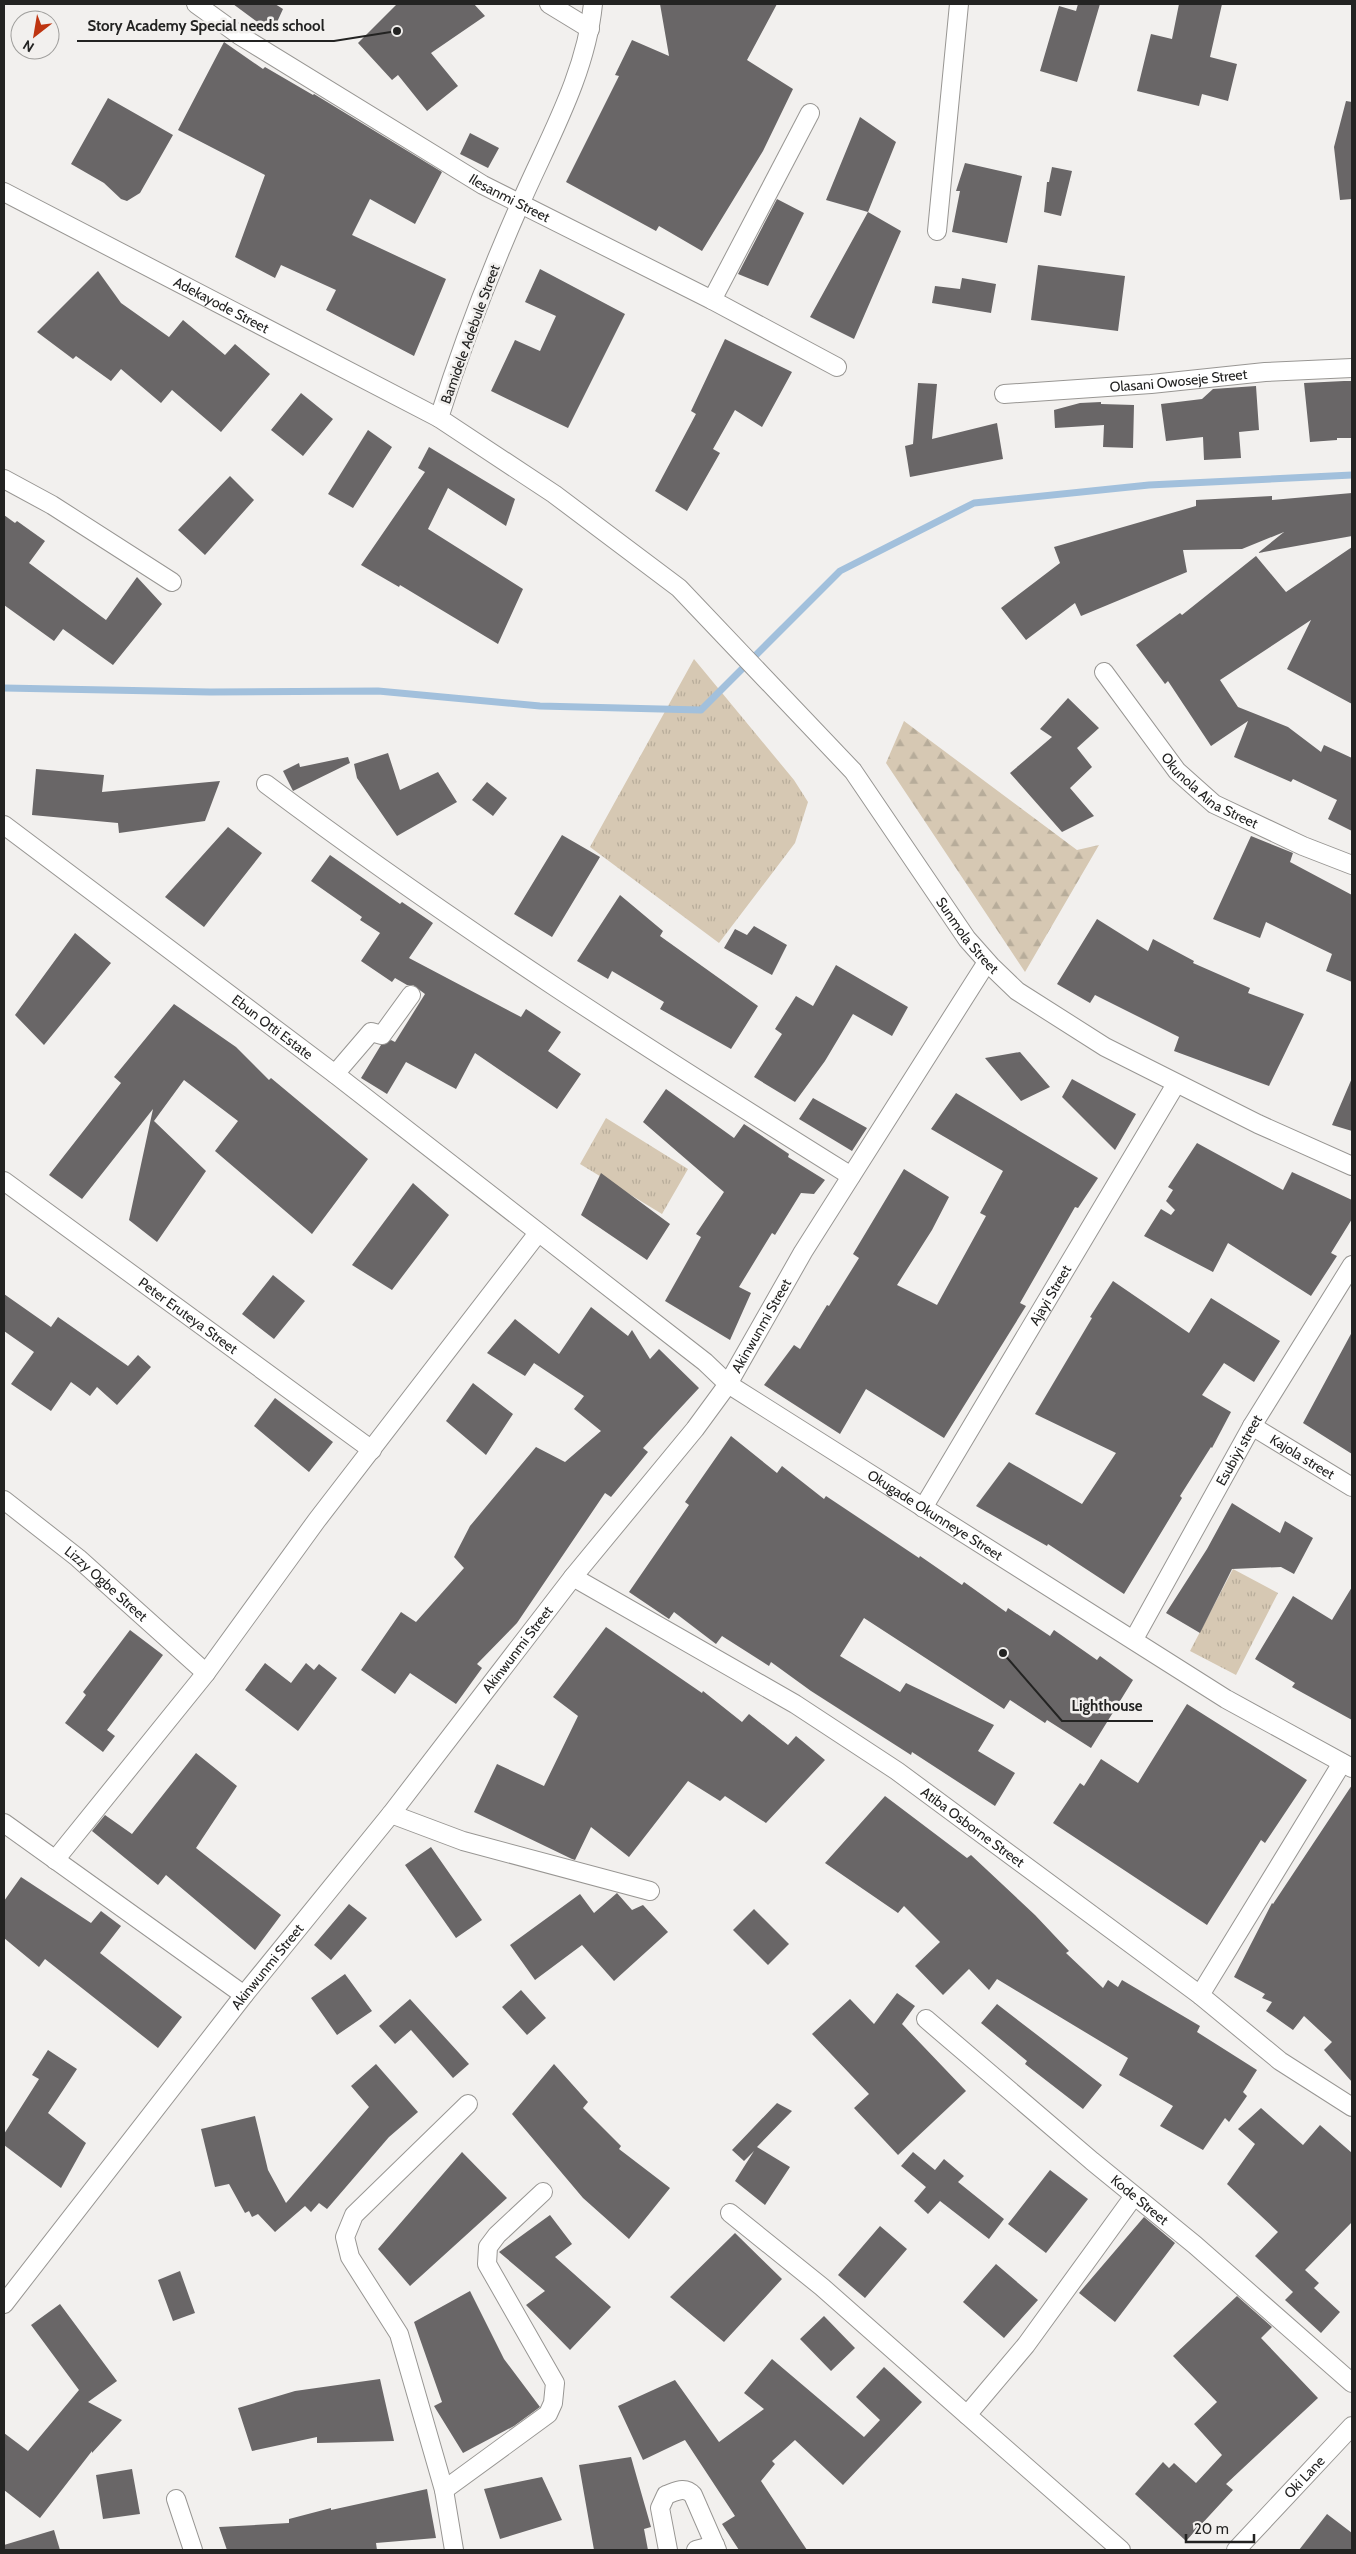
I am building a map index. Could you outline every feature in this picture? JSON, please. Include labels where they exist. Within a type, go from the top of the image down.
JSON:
[{"type":"street","name":"Ilesanmi Street","points":[[196,4],[247,40],[483,185],[712,300],[837,367]]},
{"type":"street","points":[[549,4],[590,29]]},
{"type":"street","name":"Bamidele Adebule Street","points":[[593,4],[590,29],[568,95],[520,204],[457,362],[439,418],[554,494],[680,588]]},
{"type":"street","points":[[936,231],[959,4]]},
{"type":"street","points":[[712,300],[810,112]]},
{"type":"street","name":"Adekayode Street","points":[[4,192],[439,418]]},
{"type":"street","name":"Olasani Owoseje Street","points":[[1004,394],[1151,384],[1265,372],[1352,368]]},
{"type":"street","points":[[4,480],[52,505],[172,582]]},
{"type":"street","name":"Sunmola Street","points":[[680,588],[751,666],[853,771],[967,939],[987,962],[1017,991],[1047,1012],[1105,1047],[1258,1124],[1352,1166]]},
{"type":"street","name":"Okunola Aina Street","points":[[1104,672],[1177,772],[1214,804],[1303,846],[1352,865]]},
{"type":"street","points":[[266,784],[453,920],[636,1041],[852,1176]]},
{"type":"street","name":"Ebun Otti Estate","points":[[4,825],[335,1074],[538,1233]]},
{"type":"street","name":"Akinwunmi Street","points":[[4,2304],[244,1995],[391,1814],[573,1577],[696,1429],[728,1384],[803,1252],[987,962]]},
{"type":"street","points":[[335,1074],[371,1032],[382,1034],[411,995]]},
{"type":"street","name":"Ajayi Street","points":[[923,1508],[1176,1084]]},
{"type":"street","name":"Peter Eruteya Street","points":[[4,1181],[372,1450]]},
{"type":"street","points":[[55,1860],[206,1673],[317,1520],[538,1233]]},
{"type":"street","name":"Okugade Okunneye Street","points":[[538,1233],[705,1362],[728,1384],[1134,1639],[1226,1699],[1347,1766]]},
{"type":"street","name":"Esubiyi street","points":[[1134,1639],[1252,1426],[1352,1265]]},
{"type":"street","name":"Kajola street","points":[[1252,1426],[1352,1487]]},
{"type":"street","name":"Lizzy Ogbe Street","points":[[4,1500],[78,1558],[206,1673]]},
{"type":"street","name":"Atiba Osborne Street","points":[[573,1577],[795,1704],[897,1771],[1200,1996],[1280,2061],[1352,2107]]},
{"type":"street","points":[[1200,1996],[1347,1766]]},
{"type":"street","points":[[391,1814],[463,1841],[650,1891]]},
{"type":"street","points":[[5,1827],[55,1860],[244,1995]]},
{"type":"street","name":"Kode Street","points":[[926,2019],[1134,2196],[1195,2245],[1352,2383]]},
{"type":"street","points":[[454,2550],[444,2490],[399,2334],[350,2257],[346,2236],[354,2215],[468,2104]]},
{"type":"street","points":[[444,2490],[548,2414],[553,2403],[555,2384],[487,2264],[488,2247],[497,2235],[543,2192]]},
{"type":"street","points":[[967,2415],[1026,2345],[1134,2196]]},
{"type":"street","points":[[730,2213],[822,2287],[1120,2550]]},
{"type":"street","name":"Oki Lane","points":[[1236,2550],[1352,2426]]},
{"type":"street","points":[[668,2550],[660,2508],[666,2494],[683,2489],[689,2490],[693,2495],[716,2548],[696,2550]]},
{"type":"street","points":[[176,2499],[192,2550]]},
{"type":"green space","points":[[694,659],[794,780],[808,802],[795,843],[719,943],[590,847]]},
{"type":"green space","points":[[904,721],[1077,850],[1099,845],[1025,972],[886,763]]},
{"type":"green space","points":[[606,1118],[688,1169],[662,1214],[580,1164]]},
{"type":"green space","points":[[1233,1569],[1278,1593],[1236,1675],[1190,1651]]},
{"type":"building","points":[[233,4],[275,4],[283,9],[272,33]]},
{"type":"building","points":[[397,4],[474,4],[485,16],[431,53],[458,86],[427,111],[398,75],[392,80],[358,43]]},
{"type":"building","points":[[660,4],[777,4],[747,60],[793,89],[763,151],[702,251],[659,226],[656,231],[566,182],[619,76],[615,75],[632,40],[669,56]]},
{"type":"building","points":[[1078,4],[1100,4],[1077,82],[1040,71],[1059,6],[1076,11]]},
{"type":"building","points":[[1179,4],[1222,4],[1210,57],[1237,64],[1228,101],[1202,94],[1199,106],[1137,91],[1151,34],[1172,39]]},
{"type":"building","points":[[224,42],[263,69],[265,67],[314,94],[442,172],[415,224],[370,199],[352,235],[446,279],[414,356],[326,310],[336,290],[281,265],[275,278],[235,257],[265,175],[178,130]]},
{"type":"building","points":[[108,98],[173,135],[140,193],[127,201],[121,199],[104,183],[71,164]]},
{"type":"building","points":[[1346,101],[1352,102],[1352,199],[1340,200],[1334,147]]},
{"type":"building","points":[[860,117],[896,142],[868,212],[826,200]]},
{"type":"building","points":[[470,133],[499,148],[488,168],[460,154]]},
{"type":"building","points":[[965,163],[1022,176],[1007,243],[952,232],[960,191],[956,191]]},
{"type":"building","points":[[1052,167],[1072,171],[1061,216],[1044,212],[1047,182],[1049,182]]},
{"type":"building","points":[[777,199],[804,213],[768,286],[738,274]]},
{"type":"building","points":[[868,212],[901,231],[854,339],[810,317]]},
{"type":"building","points":[[1038,265],[1125,276],[1118,331],[1031,320]]},
{"type":"building","points":[[540,269],[625,314],[568,428],[491,391],[515,340],[540,351],[556,316],[525,302]]},
{"type":"building","points":[[98,271],[121,303],[169,337],[183,320],[225,355],[235,344],[270,374],[221,432],[172,390],[161,403],[121,369],[111,381],[76,356],[73,359],[37,332]]},
{"type":"building","points":[[962,278],[996,284],[991,313],[932,303],[935,286],[960,289]]},
{"type":"building","points":[[725,339],[792,372],[762,427],[735,410],[713,449],[720,453],[687,511],[655,491],[696,414],[691,411]]},
{"type":"building","points":[[1352,381],[1352,438],[1310,442],[1304,383]]},
{"type":"building","points":[[918,383],[937,384],[932,439],[997,423],[1003,459],[910,477],[905,446],[913,444]]},
{"type":"building","points":[[1256,386],[1259,430],[1239,432],[1241,458],[1204,460],[1203,437],[1166,441],[1161,404],[1202,399],[1213,389]]},
{"type":"building","points":[[301,393],[333,419],[303,456],[271,430]]},
{"type":"building","points":[[1101,402],[1101,404],[1134,405],[1133,448],[1103,447],[1104,425],[1055,428],[1054,410],[1080,403]]},
{"type":"building","points":[[368,430],[392,447],[353,508],[328,494]]},
{"type":"building","points":[[429,447],[515,499],[506,526],[448,488],[428,529],[523,589],[498,644],[400,585],[399,587],[361,565],[425,472],[418,468]]},
{"type":"building","points":[[230,476],[254,500],[205,555],[178,530]]},
{"type":"building","points":[[1352,493],[1352,536],[1258,553],[1284,532],[1242,549],[1183,550],[1187,572],[1081,616],[1075,603],[1026,640],[1001,608],[1060,563],[1054,547],[1196,506],[1196,500],[1272,496],[1272,500]]},
{"type":"building","points":[[4,515],[15,523],[17,521],[45,541],[29,563],[106,620],[137,577],[162,604],[113,665],[63,629],[54,641],[4,605]]},
{"type":"building","points":[[1352,547],[1352,704],[1287,669],[1311,620],[1220,680],[1238,707],[1288,727],[1321,752],[1324,745],[1352,758],[1352,831],[1328,819],[1337,800],[1293,779],[1291,782],[1234,757],[1248,721],[1211,746],[1168,681],[1165,684],[1136,645],[1180,613],[1182,615],[1256,556],[1286,592]]},
{"type":"building","points":[[1068,698],[1099,728],[1077,748],[1092,767],[1070,788],[1094,816],[1062,832],[1010,773],[1052,737],[1040,729]]},
{"type":"building","points":[[388,753],[400,790],[438,772],[457,802],[397,836],[357,778],[354,764]]},
{"type":"building","points":[[348,757],[350,763],[293,791],[283,771],[299,763],[300,767]]},
{"type":"building","points":[[36,769],[104,775],[102,792],[220,781],[205,821],[119,833],[118,823],[32,815]]},
{"type":"building","points":[[487,782],[507,798],[493,816],[472,800]]},
{"type":"building","points":[[228,827],[262,853],[204,927],[165,897]]},
{"type":"building","points":[[562,835],[600,857],[552,937],[514,914]]},
{"type":"building","points":[[1251,836],[1293,853],[1290,862],[1352,895],[1352,982],[1326,971],[1332,954],[1266,922],[1260,938],[1213,919]]},
{"type":"building","points":[[330,855],[400,904],[402,902],[433,923],[409,958],[521,1017],[526,1009],[561,1032],[548,1051],[581,1074],[557,1109],[475,1053],[456,1089],[406,1062],[387,1094],[361,1078],[381,1045],[391,1040],[395,1042],[425,994],[413,985],[407,985],[395,978],[392,982],[361,961],[380,933],[360,920],[362,917],[311,881]]},
{"type":"building","points":[[620,895],[663,931],[660,936],[758,1006],[731,1049],[660,1009],[664,1002],[612,971],[608,979],[577,961]]},
{"type":"building","points":[[1097,919],[1148,951],[1153,939],[1194,961],[1193,963],[1250,988],[1248,993],[1304,1014],[1269,1086],[1174,1051],[1179,1037],[1095,995],[1090,1003],[1057,984]]},
{"type":"building","points":[[754,926],[787,945],[772,975],[724,948],[735,929],[747,935]]},
{"type":"building","points":[[75,933],[111,963],[44,1045],[15,1015]]},
{"type":"building","points":[[836,965],[908,1007],[892,1036],[853,1014],[825,1061],[795,1102],[754,1077],[782,1034],[775,1029],[796,996],[813,1006]]},
{"type":"building","points":[[174,1004],[236,1047],[269,1080],[271,1078],[368,1159],[312,1234],[215,1151],[238,1121],[184,1080],[154,1121],[206,1171],[157,1242],[129,1220],[153,1109],[82,1199],[49,1175],[121,1083],[114,1077]]},
{"type":"building","points":[[1020,1052],[1050,1087],[1021,1101],[985,1058]]},
{"type":"building","points":[[1352,1078],[1352,1131],[1332,1125]]},
{"type":"building","points":[[1072,1079],[1136,1114],[1115,1150],[1062,1097]]},
{"type":"building","points":[[666,1089],[734,1138],[744,1124],[789,1154],[788,1157],[825,1180],[814,1194],[801,1193],[775,1235],[772,1233],[739,1287],[751,1293],[730,1340],[665,1301],[701,1237],[696,1234],[724,1192],[643,1122]]},
{"type":"building","points":[[956,1093],[1098,1178],[1078,1208],[1075,1207],[1020,1303],[1026,1306],[944,1438],[866,1389],[840,1434],[764,1385],[794,1345],[800,1349],[827,1305],[829,1306],[859,1258],[853,1254],[904,1169],[949,1197],[932,1230],[897,1285],[937,1305],[986,1216],[980,1213],[1003,1171],[931,1129]]},
{"type":"building","points":[[813,1098],[867,1128],[852,1151],[799,1119]]},
{"type":"building","points":[[1197,1143],[1283,1190],[1292,1172],[1352,1200],[1352,1219],[1331,1253],[1337,1256],[1311,1296],[1228,1243],[1213,1272],[1144,1236],[1161,1209],[1171,1215],[1175,1210],[1166,1201],[1173,1190],[1168,1187]]},
{"type":"building","points":[[601,1173],[670,1224],[647,1260],[581,1215]]},
{"type":"building","points":[[413,1183],[449,1215],[392,1290],[352,1265]]},
{"type":"building","points":[[273,1275],[305,1301],[274,1339],[242,1314]]},
{"type":"building","points":[[1113,1281],[1189,1333],[1211,1298],[1280,1341],[1254,1382],[1224,1363],[1202,1395],[1231,1412],[1212,1448],[1180,1496],[1182,1498],[1124,1594],[1048,1544],[1047,1546],[976,1506],[1009,1462],[1082,1504],[1116,1453],[1035,1414],[1092,1318],[1090,1317]]},
{"type":"building","points":[[4,1294],[51,1327],[58,1317],[128,1366],[138,1355],[151,1367],[117,1405],[97,1387],[90,1396],[71,1382],[51,1411],[11,1384],[34,1352],[4,1331]]},
{"type":"building","points":[[591,1307],[628,1336],[632,1330],[650,1359],[659,1349],[699,1388],[643,1448],[648,1452],[611,1497],[605,1493],[517,1623],[477,1664],[482,1668],[456,1704],[410,1673],[395,1694],[361,1670],[401,1612],[416,1622],[464,1568],[454,1557],[470,1526],[536,1447],[565,1462],[601,1431],[574,1409],[584,1396],[534,1363],[525,1376],[487,1353],[515,1319],[559,1354]]},
{"type":"building","points":[[1352,1332],[1352,1454],[1303,1423]]},
{"type":"building","points":[[473,1383],[513,1414],[486,1455],[446,1421]]},
{"type":"building","points":[[275,1398],[333,1442],[309,1472],[254,1426]]},
{"type":"building","points":[[731,1436],[777,1473],[782,1466],[824,1499],[826,1496],[962,1585],[964,1582],[1006,1612],[1008,1608],[1050,1636],[1054,1630],[1097,1660],[1100,1656],[1133,1680],[1091,1748],[1047,1720],[1045,1723],[1010,1700],[1004,1709],[864,1618],[840,1656],[900,1692],[906,1683],[994,1725],[978,1751],[1015,1773],[995,1806],[912,1752],[911,1755],[811,1691],[771,1662],[769,1666],[722,1636],[716,1644],[674,1612],[669,1619],[629,1592],[689,1505],[685,1502]]},
{"type":"building","points":[[1232,1503],[1280,1533],[1285,1521],[1313,1538],[1294,1574],[1281,1567],[1232,1569],[1200,1633],[1166,1613],[1207,1549]]},
{"type":"building","points":[[1352,1587],[1352,1720],[1292,1687],[1295,1683],[1255,1659],[1293,1596],[1332,1620]]},
{"type":"building","points":[[606,1627],[702,1693],[703,1691],[742,1722],[749,1714],[788,1745],[796,1736],[825,1760],[766,1823],[725,1796],[720,1801],[688,1781],[629,1857],[591,1827],[575,1860],[474,1812],[497,1764],[544,1786],[578,1716],[553,1697]]},
{"type":"building","points":[[130,1630],[163,1655],[107,1730],[115,1736],[103,1752],[65,1723],[86,1695],[83,1692]]},
{"type":"building","points":[[265,1663],[291,1683],[306,1663],[314,1670],[319,1664],[337,1678],[298,1731],[245,1690]]},
{"type":"building","points":[[1187,1704],[1307,1780],[1265,1843],[1261,1840],[1207,1925],[1053,1823],[1080,1783],[1084,1786],[1101,1759],[1138,1783]]},
{"type":"building","points":[[196,1753],[237,1786],[196,1848],[281,1915],[255,1950],[166,1875],[158,1885],[92,1831],[105,1815],[132,1834]]},
{"type":"building","points":[[1352,1785],[1352,2082],[1324,2050],[1332,2042],[1304,2016],[1293,2030],[1266,2011],[1272,2002],[1262,1998],[1265,1994],[1234,1977],[1272,1903]]},
{"type":"building","points":[[885,1796],[967,1858],[971,1855],[1035,1915],[1069,1951],[1066,1953],[1103,1988],[1108,1980],[1118,1987],[1122,1980],[1200,2026],[1197,2032],[1257,2070],[1243,2092],[1247,2096],[1229,2122],[1225,2118],[1203,2150],[1160,2126],[1173,2106],[1119,2075],[1128,2058],[997,1979],[989,1990],[969,1969],[943,1995],[915,1966],[940,1942],[904,1906],[898,1913],[825,1863]]},
{"type":"building","points":[[431,1847],[482,1920],[456,1938],[405,1865]]},
{"type":"building","points":[[21,1877],[91,1923],[101,1911],[121,1926],[100,1953],[182,2017],[158,2048],[45,1959],[39,1967],[4,1938],[4,1901]]},
{"type":"building","points":[[617,1893],[632,1910],[643,1905],[668,1932],[614,1981],[582,1945],[535,1980],[510,1945],[580,1894],[594,1913]]},
{"type":"building","points":[[349,1904],[367,1918],[331,1960],[314,1945]]},
{"type":"building","points":[[754,1909],[789,1944],[768,1965],[733,1930]]},
{"type":"building","points":[[345,1974],[372,2011],[337,2035],[311,1998]]},
{"type":"building","points":[[521,1990],[546,2018],[527,2035],[502,2007]]},
{"type":"building","points":[[897,1993],[915,2006],[902,2024],[966,2091],[898,2155],[854,2108],[869,2094],[812,2034],[850,1999],[874,2024]]},
{"type":"building","points":[[410,1999],[469,2064],[453,2078],[411,2030],[395,2044],[379,2026]]},
{"type":"building","points":[[997,2004],[1102,2085],[1083,2109],[1025,2064],[1027,2061],[981,2023]]},
{"type":"building","points":[[48,2050],[77,2069],[48,2113],[86,2143],[61,2188],[4,2145],[4,2134],[39,2079],[32,2075]]},
{"type":"building","points":[[376,2064],[418,2112],[389,2137],[327,2209],[319,2203],[311,2212],[305,2206],[275,2232],[258,2214],[252,2217],[249,2211],[245,2213],[229,2184],[215,2187],[201,2129],[255,2116],[268,2170],[286,2203],[369,2107],[351,2086]]},
{"type":"building","points":[[554,2064],[588,2102],[583,2108],[621,2146],[619,2149],[670,2188],[629,2239],[583,2198],[512,2114]]},
{"type":"building","points":[[777,2103],[792,2111],[757,2147],[790,2167],[765,2205],[735,2181],[754,2151],[744,2161],[732,2150]]},
{"type":"building","points":[[1261,2108],[1303,2145],[1320,2125],[1352,2153],[1352,2222],[1305,2270],[1319,2283],[1314,2288],[1340,2312],[1321,2333],[1285,2300],[1293,2292],[1255,2256],[1278,2232],[1227,2184],[1255,2144],[1238,2129]]},
{"type":"building","points":[[462,2152],[507,2198],[410,2286],[378,2249]]},
{"type":"building","points":[[913,2152],[935,2170],[944,2159],[964,2176],[958,2182],[1004,2219],[989,2239],[940,2201],[928,2214],[914,2201],[926,2187],[901,2166]]},
{"type":"building","points":[[1050,2170],[1088,2199],[1046,2253],[1008,2224]]},
{"type":"building","points":[[550,2215],[572,2244],[555,2257],[611,2307],[570,2350],[526,2305],[545,2291],[499,2252]]},
{"type":"building","points":[[1144,2217],[1175,2243],[1115,2322],[1079,2293]]},
{"type":"building","points":[[880,2226],[907,2249],[865,2298],[838,2275]]},
{"type":"building","points":[[735,2233],[782,2279],[724,2342],[670,2297]]},
{"type":"building","points":[[996,2264],[1038,2300],[1004,2338],[963,2302]]},
{"type":"building","points":[[180,2271],[195,2313],[173,2321],[158,2280]]},
{"type":"building","points":[[470,2291],[504,2359],[540,2407],[514,2426],[463,2453],[434,2406],[442,2402],[414,2322]]},
{"type":"building","points":[[1237,2296],[1272,2327],[1261,2338],[1318,2398],[1226,2484],[1233,2490],[1186,2541],[1135,2494],[1163,2462],[1169,2468],[1174,2463],[1196,2483],[1222,2455],[1194,2424],[1217,2402],[1173,2356]]},
{"type":"building","points":[[60,2304],[117,2381],[88,2402],[122,2420],[92,2453],[92,2451],[40,2518],[4,2490],[4,2433],[28,2451],[79,2390],[31,2325]]},
{"type":"building","points":[[824,2316],[855,2348],[831,2371],[800,2339]]},
{"type":"building","points":[[772,2359],[864,2437],[880,2420],[856,2397],[884,2367],[922,2402],[843,2485],[795,2440],[772,2461],[775,2464],[761,2481],[807,2550],[739,2550],[722,2524],[735,2516],[685,2440],[643,2460],[618,2406],[675,2380],[719,2442],[764,2409],[744,2393]]},
{"type":"building","points":[[380,2379],[394,2441],[317,2443],[317,2437],[252,2451],[238,2408],[295,2391]]},
{"type":"building","points":[[631,2457],[651,2527],[644,2529],[648,2550],[594,2550],[579,2465]]},
{"type":"building","points":[[132,2469],[140,2514],[103,2519],[96,2475]]},
{"type":"building","points":[[542,2477],[562,2520],[500,2539],[484,2489]]},
{"type":"building","points":[[427,2489],[436,2538],[376,2543],[377,2550],[227,2550],[219,2527],[289,2523],[289,2519],[331,2508],[331,2510]]},
{"type":"building","points":[[1327,2514],[1352,2533],[1352,2550],[1299,2550]]},
{"type":"building","points":[[54,2530],[60,2550],[4,2550],[4,2545]]},
{"type":"waterway","points":[[4,688],[210,692],[378,691],[540,706],[701,710],[840,571],[974,503],[1149,485],[1352,475]]},
{"type":"place","name":"Story Academy Special needs school","points":[[397,31]]},
{"type":"place","name":"Lighthouse","points":[[1003,1653]]}]
